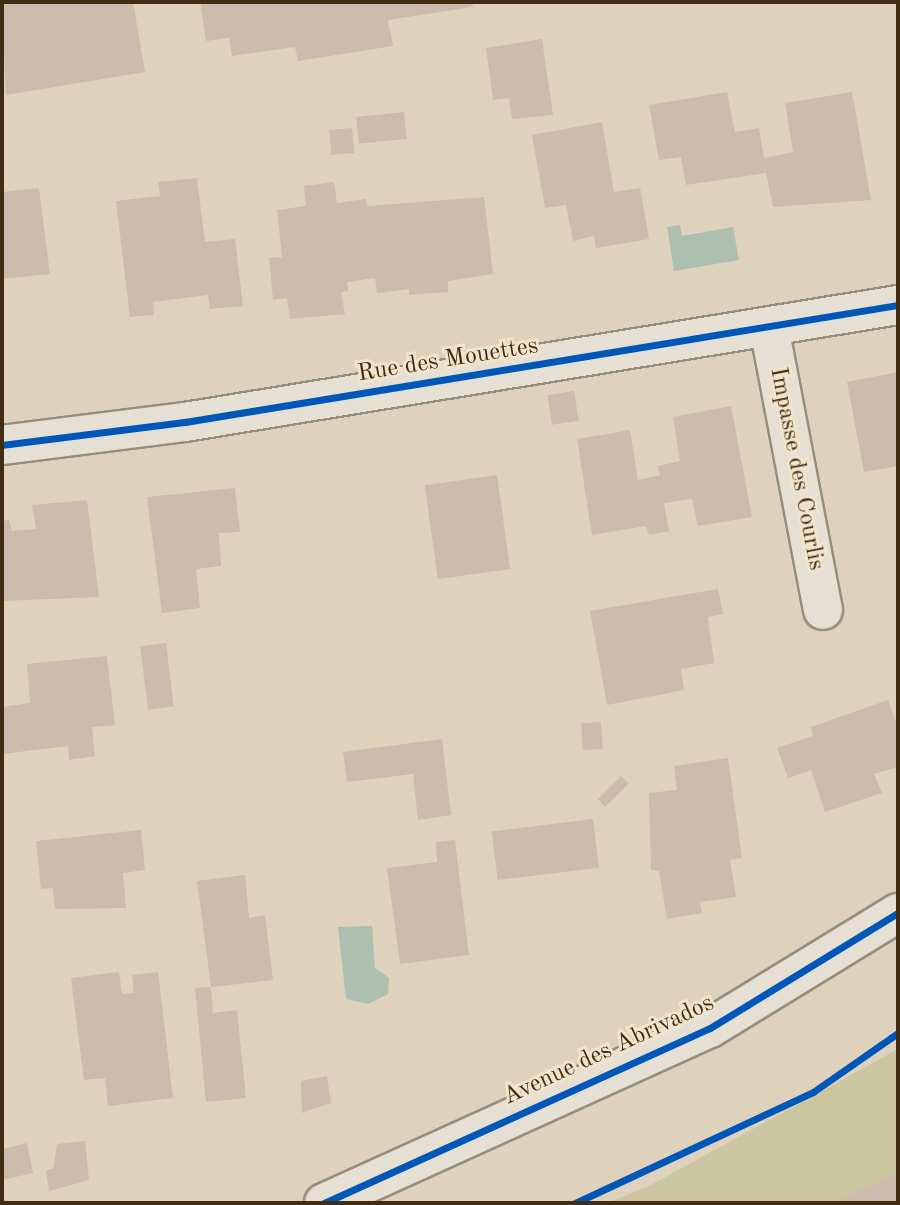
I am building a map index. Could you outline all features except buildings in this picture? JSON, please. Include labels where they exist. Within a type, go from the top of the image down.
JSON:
[{"type":"street","name":"Rue des Mouettes","points":[[2,445],[185,422],[898,305]]},
{"type":"street","name":"Impasse des Courlis","points":[[769,327],[823,610]]},
{"type":"street","name":"Avenue des Abrivados","points":[[324,1203],[710,1028],[898,913]]},
{"type":"shaded area","points":[[680,225],[682,236],[733,227],[739,260],[674,271],[667,227]]},
{"type":"shaded area","points":[[372,926],[375,968],[389,978],[388,994],[368,1004],[346,999],[338,927]]},
{"type":"shaded area","points":[[898,1049],[898,1203],[608,1203],[651,1185]]},
{"type":"cycle path","points":[[2,445],[185,422],[898,305]]},
{"type":"cycle path","points":[[324,1203],[710,1028],[898,913]]},
{"type":"cycle path","points":[[575,1203],[813,1092],[898,1033]]}]
